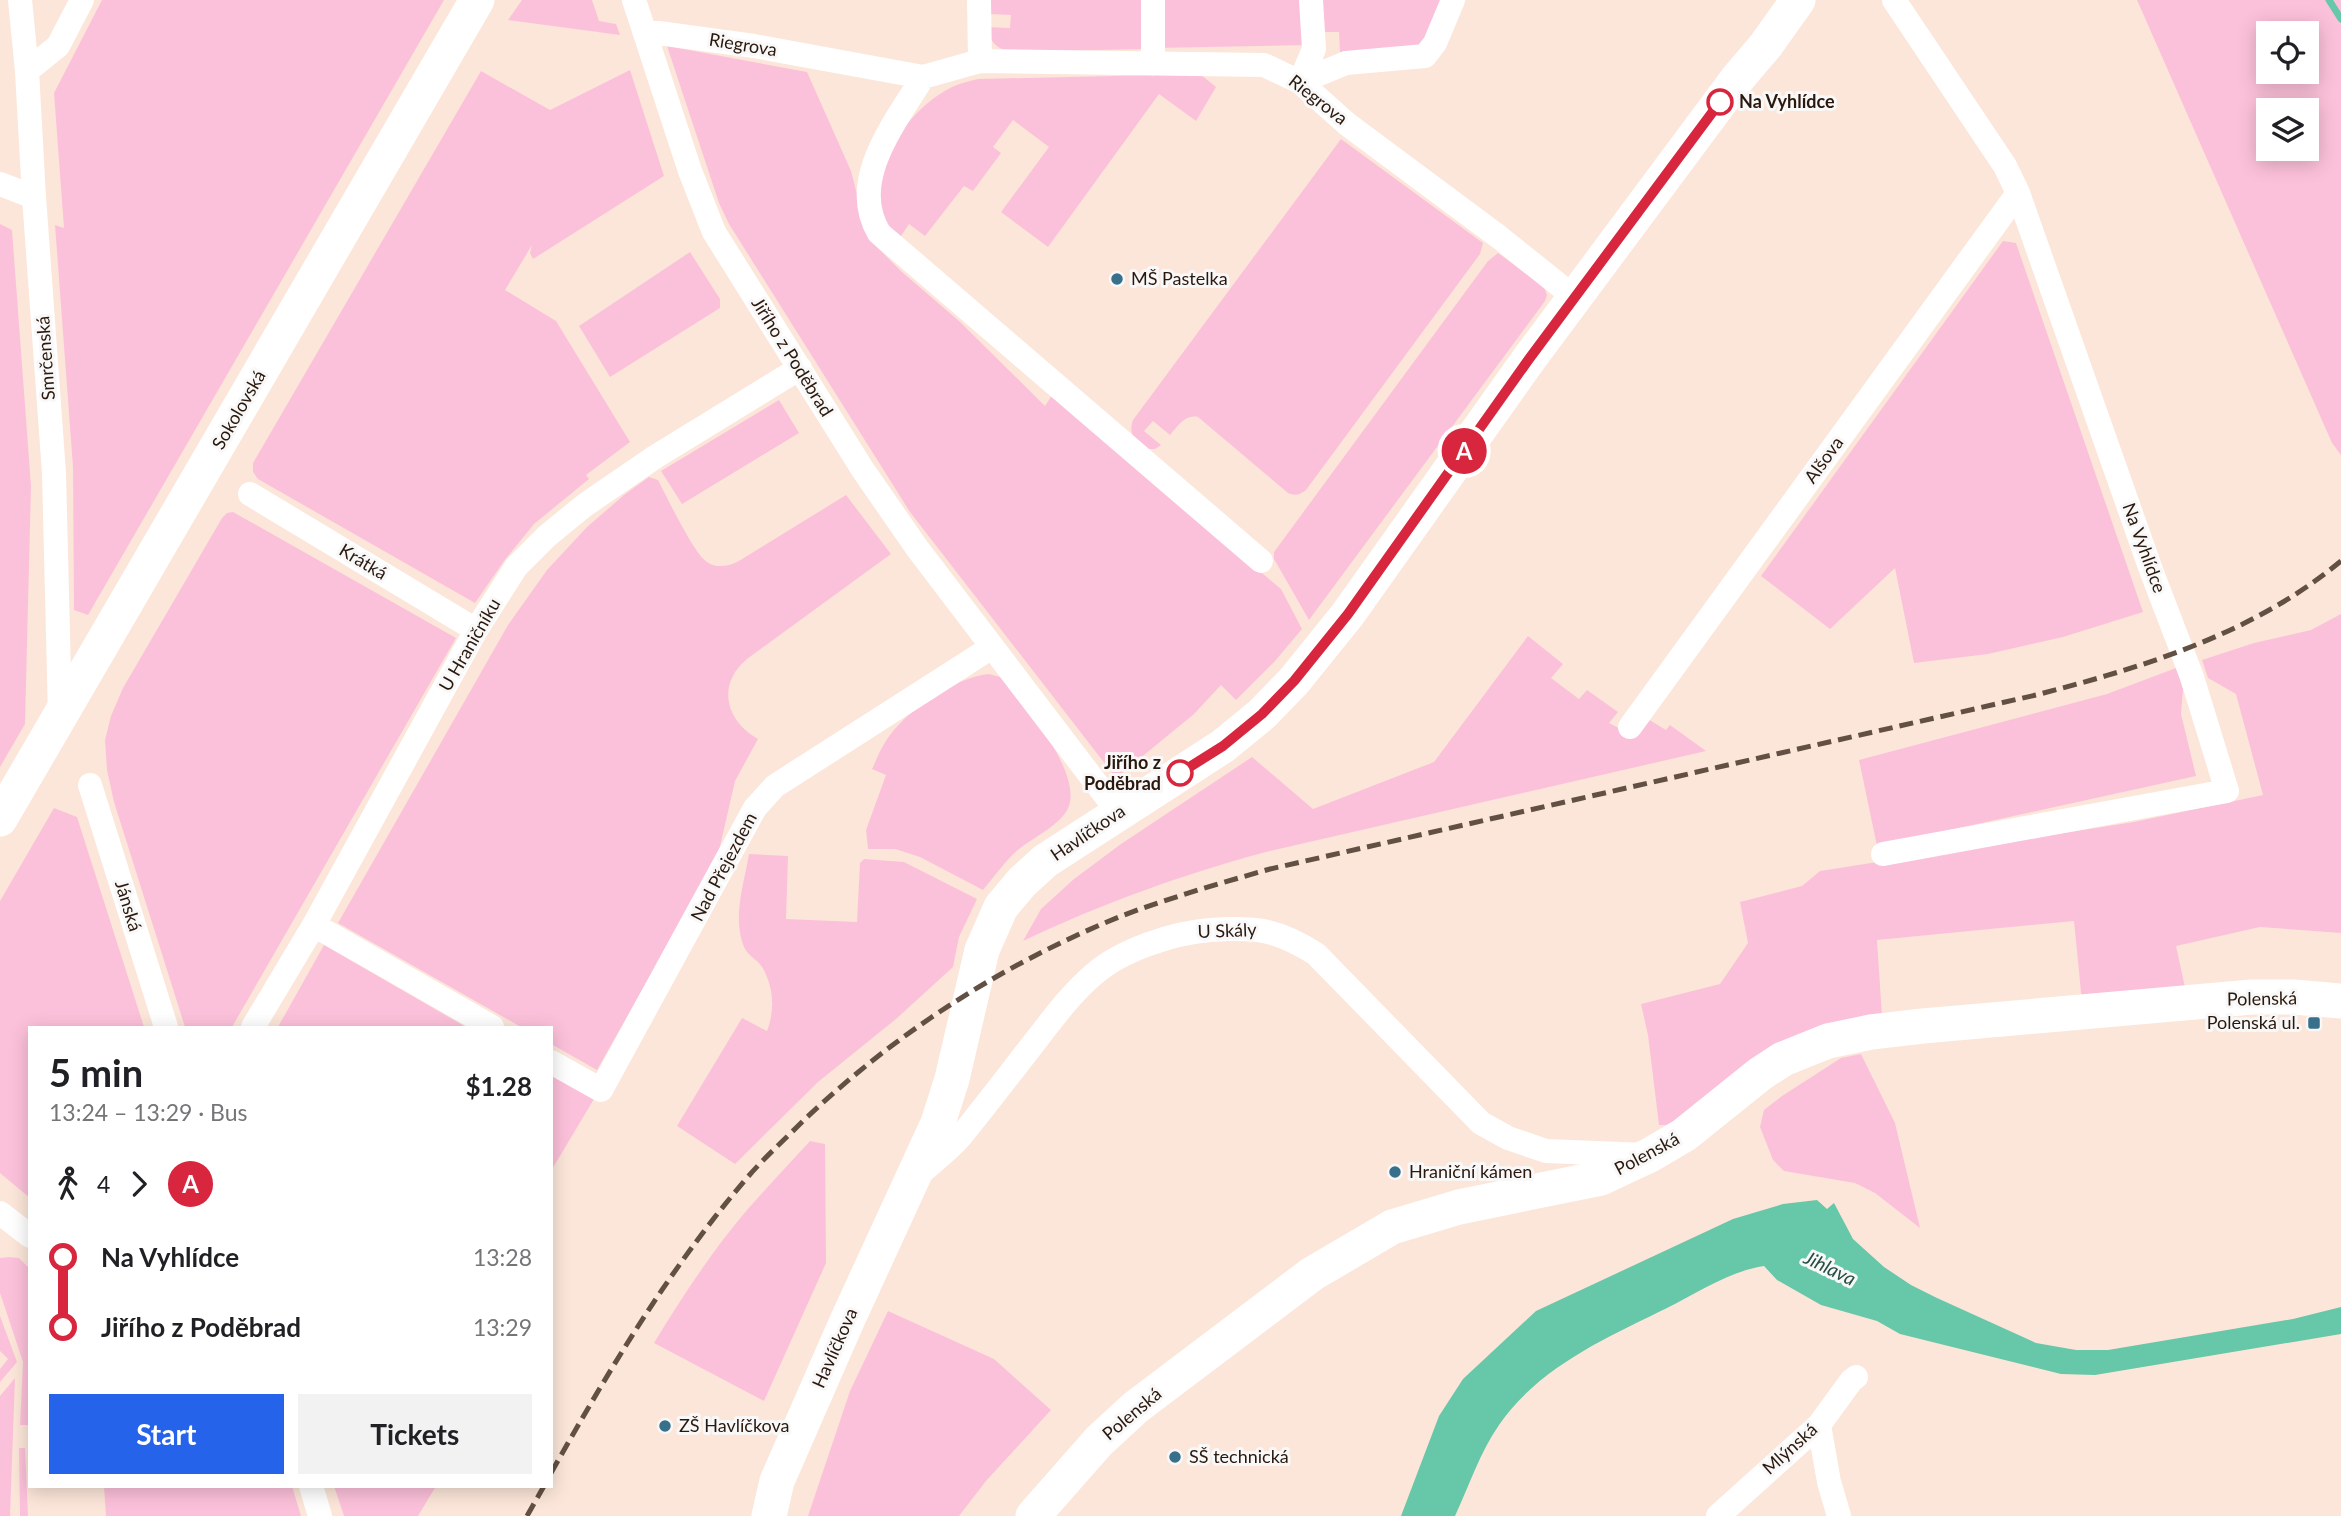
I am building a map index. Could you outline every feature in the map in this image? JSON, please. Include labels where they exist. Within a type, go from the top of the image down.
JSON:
[{"type":"street","name":"Smrčenská","points":[[20,0],[54,473],[60,717]]},
{"type":"street","points":[[27,71],[58,46],[82,0]]},
{"type":"street","name":"Sokolovská","points":[[0,819],[477,0]]},
{"type":"street","name":"Jiřího z Poděbrad","points":[[634,0],[690,171],[714,232],[863,470],[910,539],[1118,812]]},
{"type":"street","points":[[979,0],[980,61]]},
{"type":"street","points":[[1153,0],[1153,64]]},
{"type":"street","points":[[1300,82],[1314,48],[1311,0]]},
{"type":"street","points":[[1300,82],[1346,63],[1425,55],[1435,43],[1453,0]]},
{"type":"street","name":"Havlíčkova","points":[[769,1516],[777,1481],[942,1112],[982,950],[1001,907],[1022,882],[1045,861],[1223,746],[1262,714],[1294,681],[1348,614],[1574,297],[1798,0]]},
{"type":"street","name":"Na Vyhlídce","points":[[1883,854],[2227,791],[2192,677],[2151,570],[2018,193],[2005,166],[1894,0]]},
{"type":"street","name":"Riegrova","points":[[645,31],[766,48],[923,77],[980,61],[1027,64],[1264,65],[1300,82],[1347,124],[1499,237],[1574,297]]},
{"type":"street","points":[[923,77],[887,137],[872,172],[870,207],[879,233],[1261,561]]},
{"type":"street","points":[[0,184],[34,197]]},
{"type":"street","name":"Alšova","points":[[1630,727],[2018,193]]},
{"type":"street","name":"U Hraničníku","points":[[254,1026],[314,925],[476,630],[516,567],[547,536],[585,505],[655,457],[800,368]]},
{"type":"street","name":"Krátká","points":[[250,494],[476,630]]},
{"type":"street","name":"Nad Přejezdem","points":[[553,1063],[601,1090],[755,808],[781,782],[992,647]]},
{"type":"street","name":"Jánská","points":[[90,785],[166,1026]]},
{"type":"street","points":[[314,925],[490,1026]]},
{"type":"street","name":"U Skály","points":[[910,1182],[959,1138],[1068,999],[1095,973],[1129,953],[1163,939],[1195,931],[1233,929],[1266,930],[1293,940],[1316,954],[1481,1123],[1508,1138],[1546,1150],[1650,1155]]},
{"type":"street","name":"Polenská","points":[[1033,1516],[1099,1441],[1136,1407],[1312,1274],[1352,1250],[1392,1227],[1459,1208],[1601,1178],[1650,1155],[1684,1135],[1760,1074],[1783,1059],[1828,1041],[1871,1032],[1923,1026],[2252,997],[2341,1001]]},
{"type":"street","points":[[3,1222],[28,1235]]},
{"type":"street","name":"Mlýnská","points":[[1718,1516],[1819,1425],[1856,1377]]},
{"type":"street","points":[[1819,1425],[1829,1482],[1839,1516]]},
{"type":"street","points":[[312,1488],[320,1516]]},
{"type":"shaded area","points":[[102,0],[444,0],[88,615],[74,610],[73,467],[55,225],[64,228],[54,93]]},
{"type":"shaded area","points":[[522,0],[592,0],[599,21],[616,24],[620,35],[508,20]]},
{"type":"shaded area","points":[[989,0],[1146,0],[1145,49],[1010,52],[994,43],[987,27],[1010,28],[1011,15],[988,14]]},
{"type":"shaded area","points":[[1156,0],[1306,0],[1308,45],[1157,48]]},
{"type":"shaded area","points":[[1316,0],[1449,0],[1423,47],[1340,52],[1339,32],[1318,32]]},
{"type":"shaded area","points":[[2137,0],[2341,0],[2341,455],[2332,443]]},
{"type":"shaded area","points":[[667,46],[807,72],[851,171],[868,238],[902,272],[959,321],[1045,406],[1052,395],[1281,589],[1302,629],[1236,700],[1221,685],[1194,714],[1116,778],[910,512],[729,224],[719,203]]},
{"type":"shaded area","points":[[630,70],[664,176],[533,259],[530,253],[532,245],[505,290],[556,321],[630,442],[586,475],[589,479],[534,524],[475,603],[258,479],[253,472],[253,463],[481,71],[550,110]]},
{"type":"shaded area","points":[[1200,74],[1216,87],[1196,121],[1159,94],[1048,247],[1001,212],[1049,147],[1013,120],[993,147],[1001,153],[973,191],[964,186],[925,236],[909,224],[899,239],[886,219],[880,198],[882,176],[889,154],[900,133],[916,114],[952,87],[978,79]]},
{"type":"shaded area","points":[[1341,139],[1483,243],[1480,254],[1302,493],[1288,493],[1198,417],[1189,417],[1170,435],[1153,421],[1144,431],[1161,445],[1155,449],[1145,449],[1132,433],[1133,420]]},
{"type":"shaded area","points":[[0,224],[12,230],[31,486],[25,724],[0,767]]},
{"type":"shaded area","points":[[2003,241],[2016,243],[2143,612],[2063,637],[1988,654],[1914,663],[1895,568],[1830,629],[1761,576]]},
{"type":"shaded area","points":[[690,252],[720,299],[720,308],[610,377],[579,326]]},
{"type":"shaded area","points":[[1498,253],[1544,287],[1547,295],[1545,301],[1309,620],[1274,559],[1274,552],[1488,261]]},
{"type":"shaded area","points":[[779,400],[799,433],[682,504],[661,471]]},
{"type":"shaded area","points":[[649,477],[658,480],[688,537],[702,557],[715,566],[739,561],[846,495],[891,554],[737,669],[728,691],[732,713],[738,723],[758,739],[735,781],[718,855],[597,1070],[553,1045],[553,1026],[519,1026],[338,923],[508,625],[547,570],[587,527]]},
{"type":"shaded area","points":[[233,512],[456,638],[233,1026],[185,1026],[114,802],[107,770],[105,740],[111,716],[123,688],[227,513]]},
{"type":"shaded area","points":[[2341,614],[2341,933],[2260,927],[2176,946],[2186,992],[2082,1002],[2074,921],[1877,940],[1882,1016],[1667,1125],[1659,1125],[1648,1035],[1641,1004],[1720,984],[1748,943],[1740,902],[1802,886],[1820,871],[2134,822],[2263,795],[2236,694],[2208,678],[2202,660],[2254,643],[2311,630]]},
{"type":"shaded area","points":[[1528,636],[1563,664],[1551,678],[1579,699],[1587,690],[1618,712],[1609,723],[1634,736],[1648,719],[1666,730],[1670,725],[1706,751],[1266,852],[1143,891],[1023,941],[1041,909],[1074,879],[1121,844],[1252,757],[1313,809],[1434,762]]},
{"type":"shaded area","points":[[2176,668],[2183,689],[2181,714],[2196,776],[1877,846],[1859,760],[2107,694]]},
{"type":"shaded area","points":[[989,674],[1007,679],[1039,724],[1062,763],[1069,781],[1071,798],[1062,817],[1014,854],[983,890],[920,857],[895,849],[868,849],[866,830],[886,775],[872,769],[892,732],[916,709],[945,689]]},
{"type":"shaded area","points":[[54,808],[77,817],[144,1026],[28,1026],[28,1196],[0,1173],[0,901]]},
{"type":"shaded area","points":[[749,854],[788,856],[786,919],[857,922],[860,863],[864,859],[904,862],[977,899],[959,937],[953,967],[896,1019],[818,1082],[735,1164],[677,1126],[742,1018],[767,1031],[770,1023],[772,999],[769,982],[760,964],[745,950],[739,924],[740,901]]},
{"type":"shaded area","points":[[324,945],[464,1026],[279,1026]]},
{"type":"shaded area","points":[[1861,1054],[1895,1123],[1920,1228],[1875,1193],[1855,1183],[1784,1171],[1773,1160],[1760,1127],[1764,1110],[1782,1096],[1841,1058]]},
{"type":"shaded area","points":[[553,1075],[594,1099],[553,1168]]},
{"type":"shaded area","points":[[810,1141],[825,1144],[826,1263],[764,1401],[654,1343],[722,1242],[747,1210]]},
{"type":"shaded area","points":[[0,1258],[19,1258],[28,1267],[28,1425],[20,1425],[23,1362],[0,1293]]},
{"type":"shaded area","points":[[888,1311],[994,1359],[1051,1410],[986,1481],[959,1516],[808,1516],[850,1391]]},
{"type":"shaded area","points":[[0,1316],[17,1362],[0,1382],[0,1369],[8,1359],[0,1351]]},
{"type":"shaded area","points":[[15,1378],[10,1516],[0,1516],[0,1396]]},
{"type":"shaded area","points":[[19,1448],[25,1448],[28,1516],[20,1516]]},
{"type":"shaded area","points":[[104,1488],[293,1488],[301,1516],[106,1516]]},
{"type":"shaded area","points":[[335,1488],[435,1488],[418,1516],[344,1516]]},
{"type":"water","name":"Jihlava","points":[[1817,1200],[1827,1209],[1834,1203],[1853,1239],[1884,1267],[1911,1285],[2036,1343],[2076,1350],[2108,1350],[2293,1319],[2341,1307],[2341,1334],[2095,1375],[2061,1374],[1900,1334],[1877,1321],[1821,1305],[1777,1280],[1764,1266],[1714,1283],[1598,1343],[1554,1370],[1515,1405],[1492,1435],[1455,1516],[1401,1516],[1439,1416],[1463,1379],[1536,1311],[1733,1219],[1783,1204]]},
{"type":"waterway","points":[[2329,0],[2341,19]]},
{"type":"railway","points":[[553,1470],[641,1321],[691,1248],[759,1164],[838,1090],[913,1030],[953,1003],[1036,955],[1124,915],[1270,869],[2036,695],[2117,673],[2157,660],[2234,628],[2307,587],[2341,561]]},
{"type":"railway","points":[[527,1516],[543,1488]]},
{"type":"bus line","name":"A","points":[[1180,773],[1223,746],[1262,714],[1294,681],[1348,614],[1574,297],[1720,102]]},
{"type":"place","name":"Na Vyhlídce","points":[[1720,102]]},
{"type":"place","name":"MŠ Pastelka","points":[[1117,279]]},
{"type":"place","name":"Jiřího z Poděbrad","points":[[1180,773]]},
{"type":"place","name":"Polenská ul.","points":[[2314,1023]]},
{"type":"place","name":"Hraniční kámen","points":[[1395,1172]]},
{"type":"place","name":"ZŠ Havlíčkova","points":[[665,1426]]},
{"type":"place","name":"SŠ technická","points":[[1175,1457]]}]
